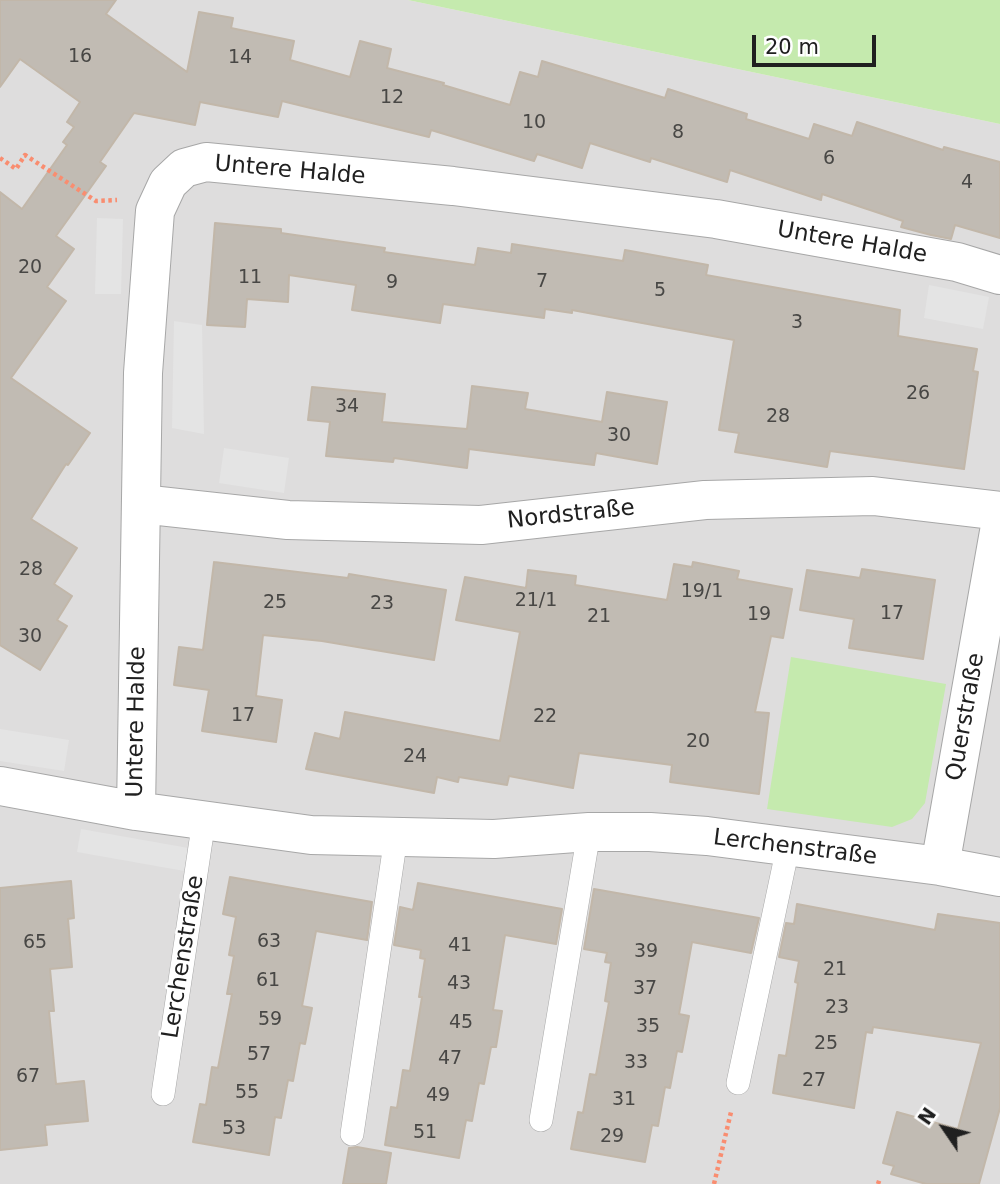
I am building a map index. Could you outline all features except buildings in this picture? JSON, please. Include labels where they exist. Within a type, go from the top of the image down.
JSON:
[{"type":"street","name":"Untere Halde","points":[[136,811],[143,373],[155,211],[168,183],[184,168],[206,162],[453,186],[716,219],[957,262],[1000,275]]},
{"type":"street","name":"Nordstraße","points":[[141,504],[288,520],[481,525],[705,500],[873,496],[1000,511]]},
{"type":"street","name":"Querstraße","points":[[940,866],[1000,526]]},
{"type":"street","name":"Lerchenstraße","points":[[0,786],[136,811],[311,835],[494,839],[589,832],[650,832],[707,836],[940,866],[1000,877]]},
{"type":"lane","name":"Lerchenstraße","points":[[163,1094],[204,820]]},
{"type":"lane","points":[[541,1120],[589,832]]},
{"type":"lane","points":[[352,1134],[396,837]]},
{"type":"lane","points":[[738,1083],[788,847]]},
{"type":"path","points":[[0,158],[16,169],[25,155],[96,201],[160,199]]},
{"type":"path","points":[[714,1184],[738,1083]]},
{"type":"shaded area","points":[[0,0],[408,0],[1000,124],[1000,1184],[0,1184]]},
{"type":"shaded area","points":[[97,218],[123,219],[121,294],[95,294]]},
{"type":"shaded area","points":[[929,285],[989,297],[983,329],[924,318]]},
{"type":"shaded area","points":[[174,321],[202,325],[204,434],[172,428]]},
{"type":"shaded area","points":[[224,448],[289,458],[284,493],[219,483]]},
{"type":"shaded area","points":[[0,729],[69,740],[64,771],[0,761]]},
{"type":"shaded area","points":[[81,829],[194,849],[190,872],[77,852]]},
{"type":"green space","points":[[408,0],[1000,0],[1000,124]]},
{"type":"green space","points":[[791,657],[946,684],[925,803],[912,819],[892,827],[767,809]]}]
